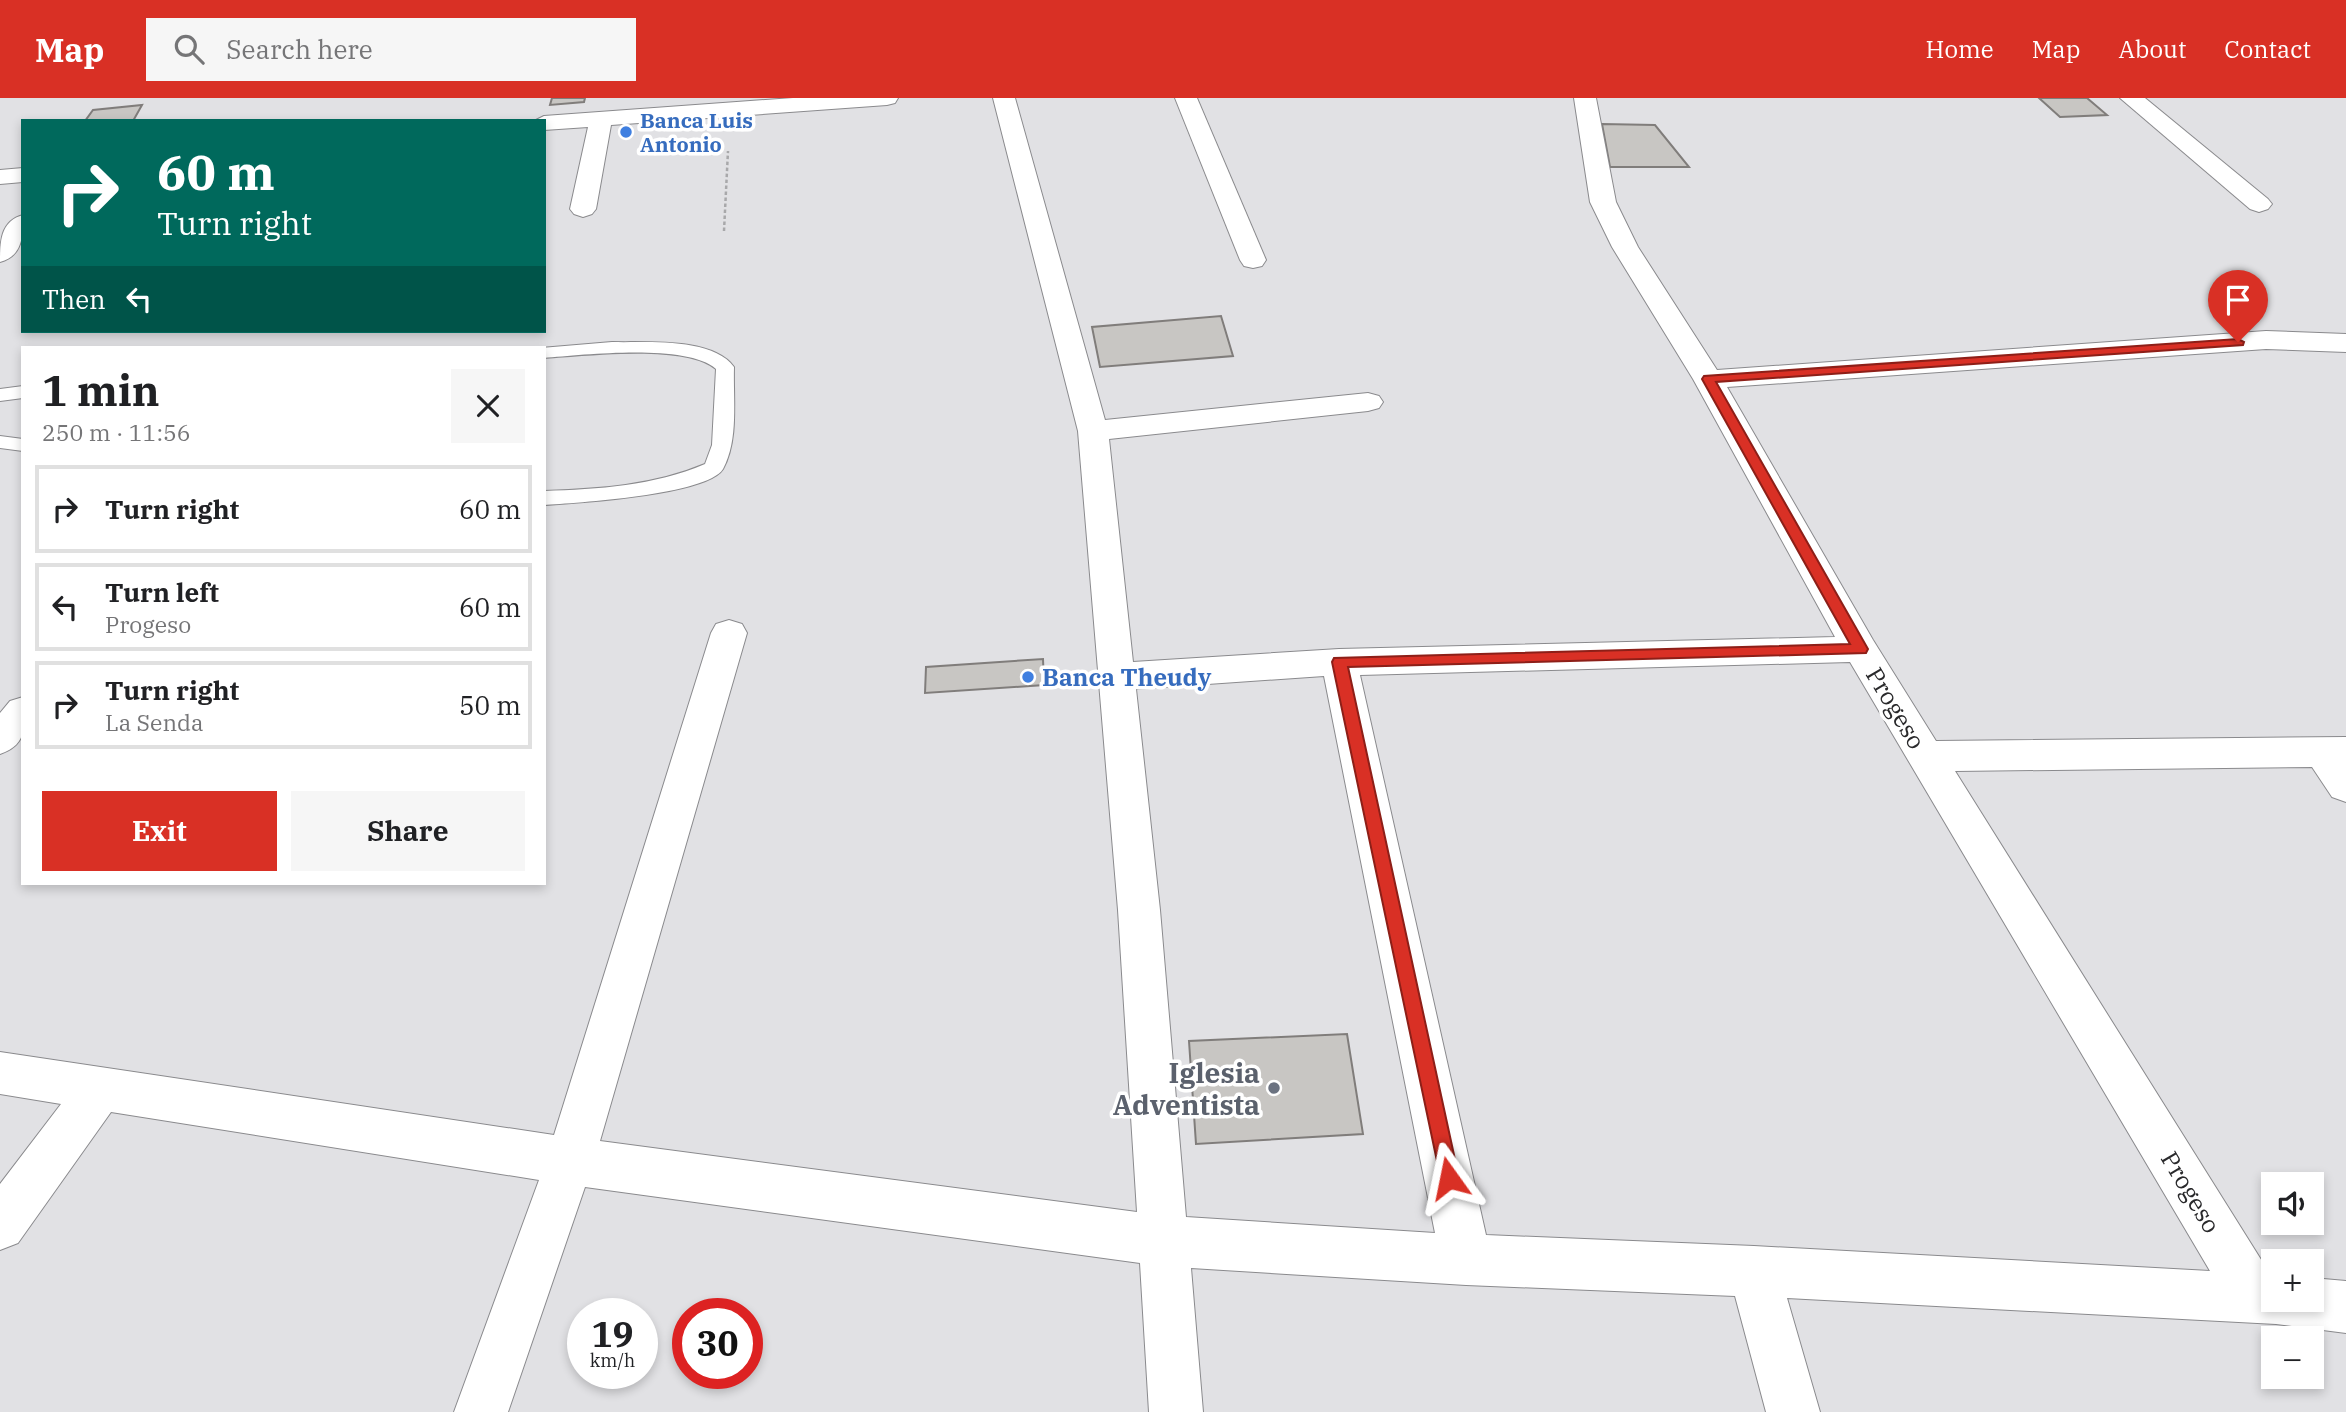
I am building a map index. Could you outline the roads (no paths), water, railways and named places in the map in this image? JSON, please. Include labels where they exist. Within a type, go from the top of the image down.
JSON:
[{"type":"street","points":[[546,123],[887,98]]},
{"type":"street","points":[[1004,98],[1093,431],[1139,910],[1176,1412]]},
{"type":"street","points":[[1185,98],[1254,260]]},
{"type":"street","name":"Progeso","points":[[1585,98],[1603,201],[1625,247],[1709,379],[1860,649],[1925,756],[2261,1286]]},
{"type":"street","points":[[2130,98],[2259,204]]},
{"type":"street","points":[[583,209],[601,118]]},
{"type":"street","points":[[0,177],[21,175]]},
{"type":"street","points":[[0,254],[21,226]]},
{"type":"street","points":[[1709,379],[2266,340],[2346,343]]},
{"type":"street","points":[[1093,431],[1368,402]]},
{"type":"street","points":[[481,1412],[570,1161],[729,633]]},
{"type":"street","points":[[1116,677],[1339,662],[1860,649]]},
{"type":"street","points":[[1339,662],[1466,1260]]},
{"type":"street","points":[[0,739],[21,713]]},
{"type":"street","points":[[1925,756],[2334,752],[2346,786]]},
{"type":"street","points":[[0,1073],[570,1161],[1164,1241],[1466,1260],[1754,1271],[2261,1299]]},
{"type":"street","points":[[0,1225],[101,1088]]},
{"type":"street","points":[[1754,1271],[1793,1412]]},
{"type":"street","points":[[2324,1305],[2346,1307]]},
{"type":"lane","points":[[546,353],[612,347],[688,351],[712,356],[725,367],[722,445],[713,468],[685,481],[647,489],[546,498]]},
{"type":"lane","points":[[0,395],[21,392]]},
{"type":"lane","points":[[0,442],[21,445]]},
{"type":"place","name":"Banca Luis Antonio","points":[[626,132]]},
{"type":"place","name":"Banca Theudy","points":[[1028,677]]},
{"type":"place","name":"Iglesia Adventista","points":[[1274,1088]]}]
